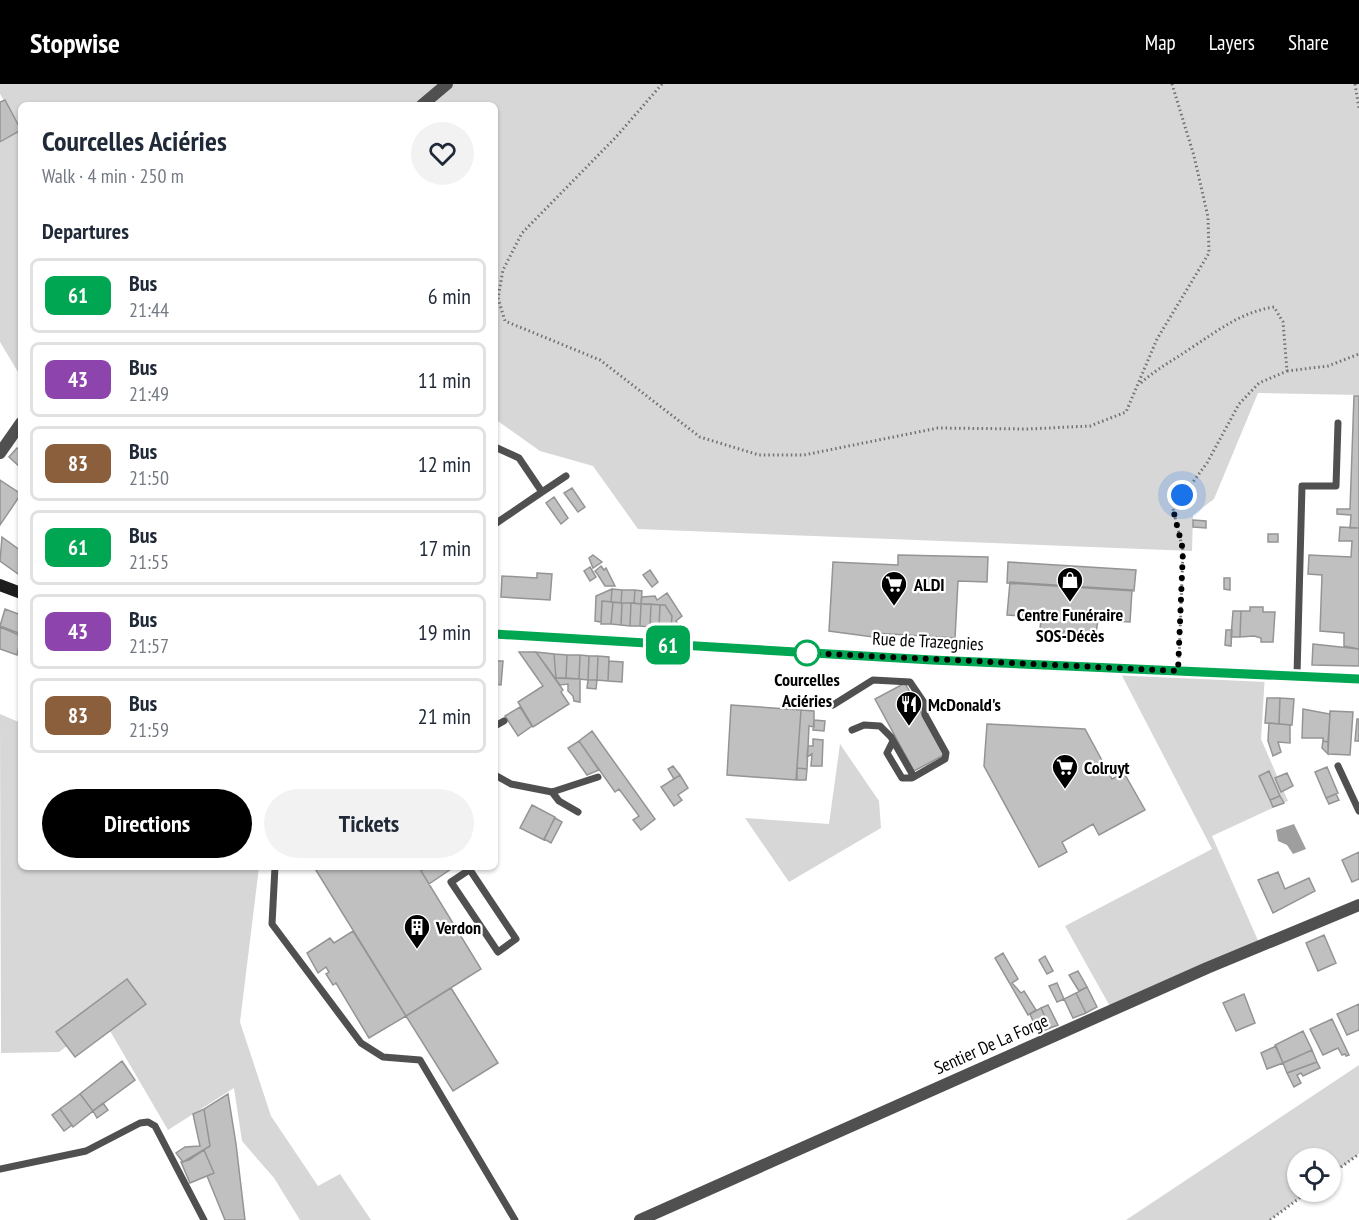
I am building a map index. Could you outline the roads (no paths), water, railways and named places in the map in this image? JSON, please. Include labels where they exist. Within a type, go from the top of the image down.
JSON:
[{"type":"main road","points":[[0,585],[18,592]]},
{"type":"main road","name":"Rue de Trazegnies","points":[[498,634],[897,658],[1359,679]]},
{"type":"street","points":[[426,102],[447,84]]},
{"type":"street","points":[[0,453],[18,427]]},
{"type":"street","name":"Sentier De La Forge","points":[[640,1220],[1218,964],[1359,905]]},
{"type":"lane","points":[[1297,675],[1302,486],[1336,486],[1338,423]]},
{"type":"lane","points":[[498,448],[519,458],[542,492]]},
{"type":"lane","points":[[498,522],[566,476]]},
{"type":"lane","points":[[833,705],[873,680],[910,682],[925,704],[925,715],[946,753],[945,759],[914,777],[902,778],[887,753],[893,741]]},
{"type":"lane","points":[[498,724],[504,721]]},
{"type":"lane","points":[[852,730],[864,725],[880,726],[893,741],[914,777]]},
{"type":"lane","points":[[1338,766],[1359,811]]},
{"type":"lane","points":[[498,777],[511,784],[552,792],[598,777]]},
{"type":"lane","points":[[552,792],[559,801],[578,812]]},
{"type":"lane","points":[[275,870],[272,924],[361,1043],[383,1057],[420,1060],[515,1220]]},
{"type":"lane","points":[[466,870],[451,882],[498,952],[516,939],[469,870]]},
{"type":"lane","points":[[0,1169],[86,1151],[140,1123],[148,1122],[155,1126],[161,1136],[204,1220]]},
{"type":"place","name":"Centre Funéraire SOS-Décès","points":[[1070,603]]},
{"type":"place","name":"ALDI","points":[[894,607]]},
{"type":"place","name":"Courcelles Aciéries","points":[[807,653]]},
{"type":"place","name":"McDonald's","points":[[909,727]]},
{"type":"place","name":"Colruyt","points":[[1065,790]]},
{"type":"place","name":"Verdon","points":[[417,950]]}]
